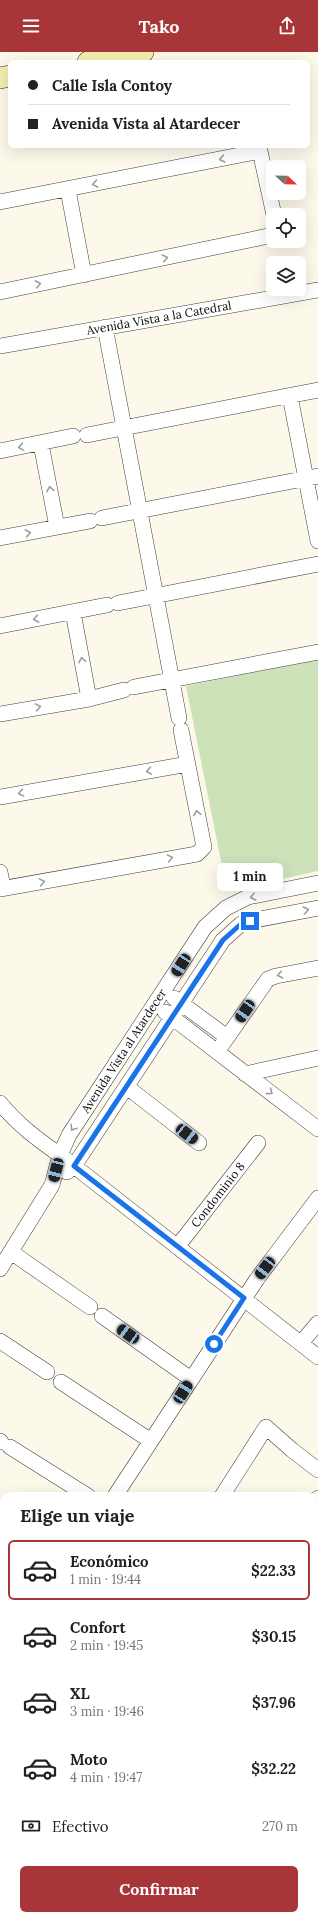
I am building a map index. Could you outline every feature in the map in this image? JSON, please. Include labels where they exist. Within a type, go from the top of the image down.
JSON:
[{"type":"main road","points":[[99,60],[143,52]]},
{"type":"street","points":[[0,202],[68,190],[260,151],[272,208]]},
{"type":"street","points":[[68,190],[84,275]]},
{"type":"street","points":[[0,292],[266,236]]},
{"type":"street","name":"Avenida Vista a la Catedral","points":[[0,346],[318,290]]},
{"type":"street","points":[[1,881],[197,854],[204,847],[139,511],[127,428],[109,326]]},
{"type":"street","points":[[0,451],[127,428],[318,390]]},
{"type":"street","points":[[290,396],[312,478],[318,541]]},
{"type":"street","points":[[41,444],[57,527]]},
{"type":"street","points":[[0,538],[312,478]]},
{"type":"street","points":[[0,626],[318,564]]},
{"type":"street","points":[[72,612],[89,699]]},
{"type":"street","points":[[0,714],[89,699],[172,680],[318,652]]},
{"type":"street","points":[[0,797],[188,764]]},
{"type":"street","name":"Avenida Vista al Atardecer","points":[[0,1270],[52,1185],[60,1155],[69,1135],[205,927],[226,908],[248,897],[318,882]]},
{"type":"street","name":"Avenida Vista al Atardecer","points":[[52,1185],[74,1166],[223,940],[241,924],[258,919],[318,908]]},
{"type":"street","points":[[217,1052],[268,979],[276,976],[318,968]]},
{"type":"street","points":[[164,991],[227,1037]]},
{"type":"street","points":[[155,1004],[318,1129]]},
{"type":"street","points":[[245,1074],[318,1058]]},
{"type":"street","points":[[127,1087],[199,1143]]},
{"type":"street","points":[[0,1103],[26,1130],[318,1357]]},
{"type":"street","name":"Condominio 8","points":[[177,1247],[258,1143]]},
{"type":"street","points":[[118,1492],[244,1298],[318,1198]]},
{"type":"street","points":[[11,1252],[90,1307]]},
{"type":"street","points":[[102,1316],[191,1379]]},
{"type":"street","points":[[301,1344],[318,1323]]},
{"type":"street","points":[[0,1341],[46,1372]]},
{"type":"street","points":[[61,1382],[151,1441]]},
{"type":"street","points":[[225,1492],[266,1427],[288,1447],[318,1470]]},
{"type":"street","points":[[4,1444],[82,1492]]},
{"type":"green space","points":[[318,659],[318,871],[227,891],[186,686]]},
{"type":"route","points":[[214,1344],[244,1298],[74,1166],[217,948],[231,932],[241,924],[250,921]]}]
